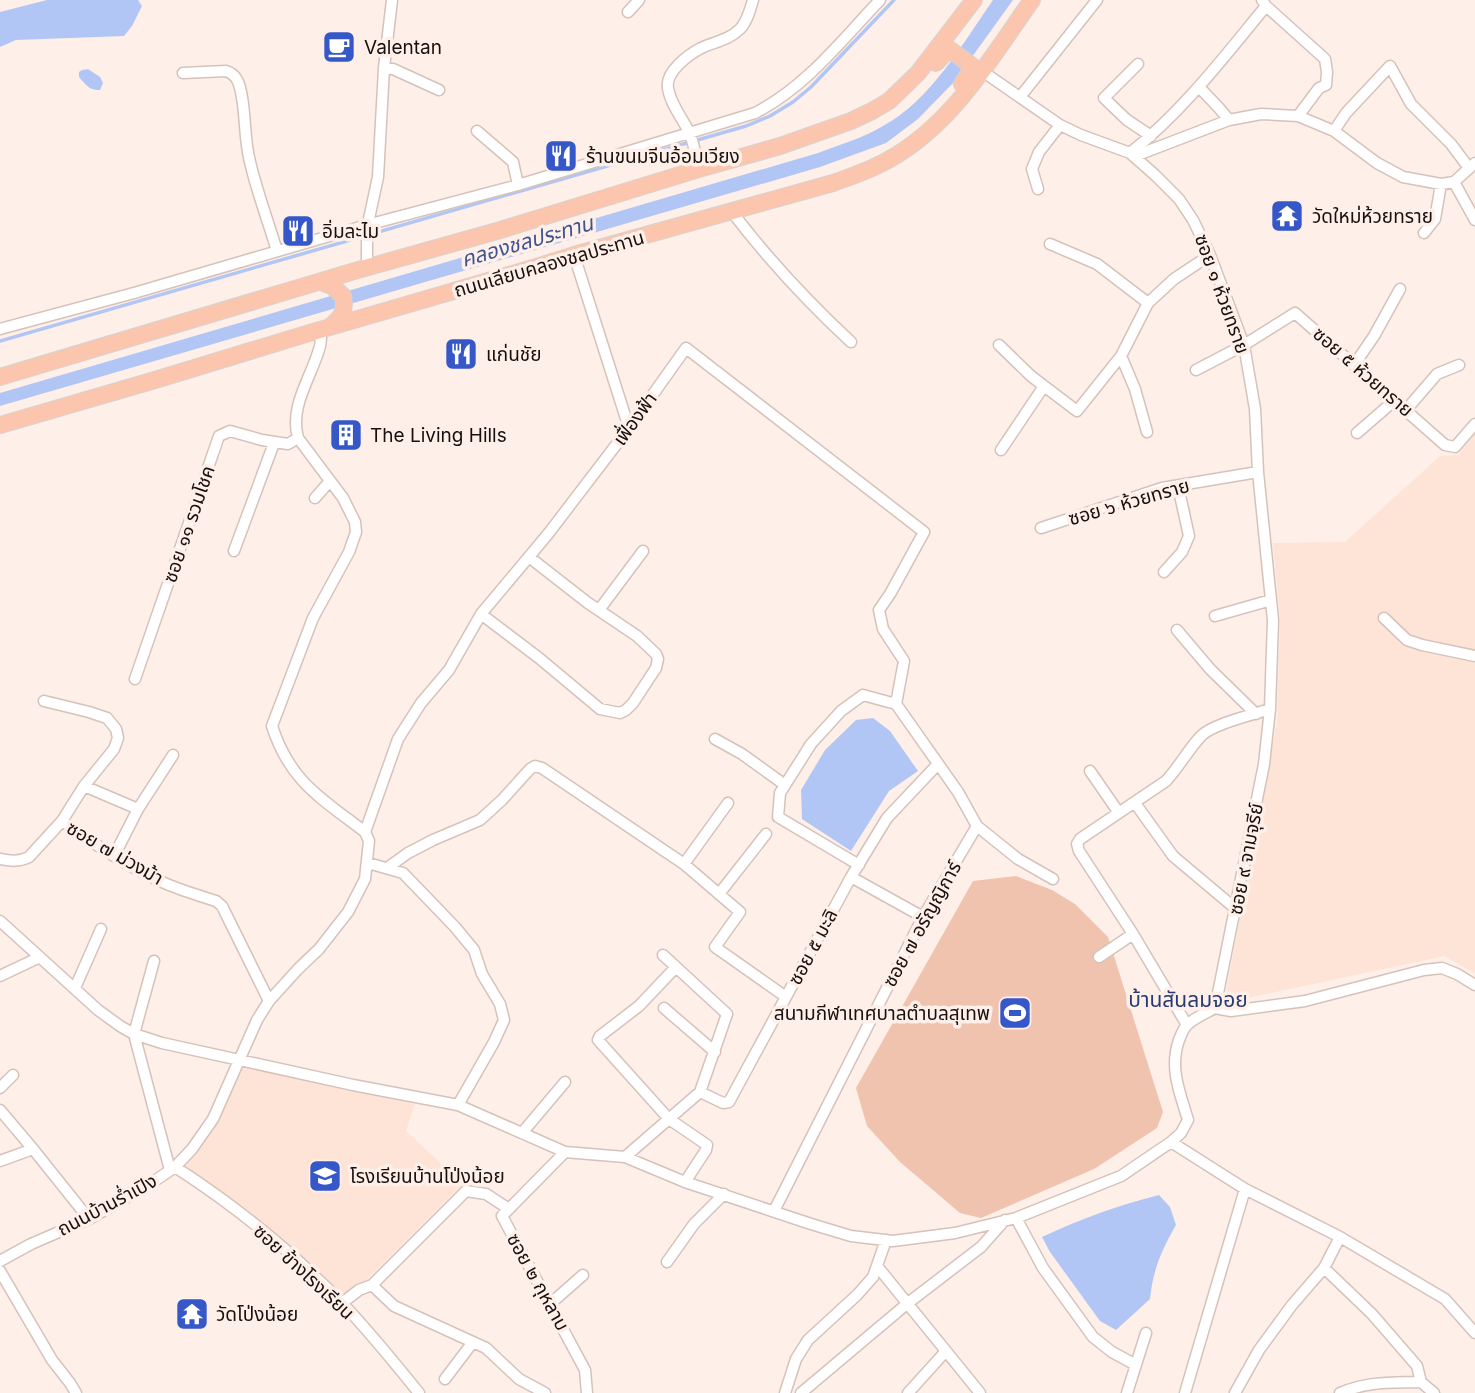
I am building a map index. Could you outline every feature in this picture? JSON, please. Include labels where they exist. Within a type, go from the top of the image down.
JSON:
[{"type":"main road","points":[[0,377],[326,284],[823,132],[910,93],[952,46],[954,37],[976,0]]},
{"type":"main road","points":[[889,101],[918,74],[976,0]]},
{"type":"main road","name":"ถนนเลียบคลองชลประทาน","points":[[0,425],[369,312],[732,212],[868,170],[890,160],[923,136],[955,106],[976,64],[1030,0]]},
{"type":"main road","points":[[952,46],[976,64]]},
{"type":"main road","points":[[359,273],[347,288],[348,295],[353,305],[369,312]]},
{"type":"main road","points":[[326,284],[343,296],[344,310],[331,324]]},
{"type":"street","points":[[359,273],[378,177],[384,68],[392,0]]},
{"type":"street","points":[[628,12],[639,0]]},
{"type":"street","points":[[699,169],[690,136],[667,84],[671,74],[682,61],[740,29],[753,0]]},
{"type":"street","points":[[0,329],[690,136],[755,113],[785,96],[805,79],[880,0]]},
{"type":"street","points":[[1020,97],[1097,0]]},
{"type":"street","points":[[1132,155],[1199,87],[1264,3],[1325,60],[1326,85],[1319,88],[1298,116]]},
{"type":"street","name":"ซอย ๑ ห้วยทราย","points":[[976,64],[1060,125],[1132,155],[1179,199],[1210,255],[1244,345],[1255,409],[1258,472],[1273,620],[1270,709]]},
{"type":"street","points":[[1138,64],[1104,98],[1127,120],[1151,136]]},
{"type":"street","points":[[1132,155],[1229,120],[1261,114],[1298,116],[1334,131],[1377,163],[1403,177],[1441,184],[1454,182],[1472,165],[1411,104],[1390,66],[1346,113],[1334,131]]},
{"type":"street","points":[[384,68],[393,69],[439,90]]},
{"type":"street","points":[[183,73],[226,71],[232,73],[237,80],[242,93],[250,162],[277,251]]},
{"type":"street","points":[[1199,87],[1229,120]]},
{"type":"street","points":[[1038,190],[1032,169],[1039,152],[1060,125]]},
{"type":"street","points":[[477,131],[513,162],[518,185]]},
{"type":"street","points":[[1454,182],[1475,220]]},
{"type":"street","points":[[1424,233],[1435,219],[1441,184]]},
{"type":"street","points":[[732,212],[773,262],[851,342]]},
{"type":"street","points":[[1050,244],[1097,264],[1148,303]]},
{"type":"street","points":[[574,255],[629,428]]},
{"type":"street","points":[[999,345],[1031,376],[1077,411],[1121,356],[1148,303],[1174,279],[1210,255]]},
{"type":"street","points":[[1354,365],[1400,289]]},
{"type":"street","name":"ซอย ๕ ห้วยทราย","points":[[1244,345],[1295,313],[1445,444],[1455,447],[1475,424]]},
{"type":"street","points":[[331,324],[298,403],[295,423],[298,438],[343,498],[355,522],[356,532],[349,552],[313,618],[272,726],[284,755],[299,778],[309,789],[365,832],[369,841],[368,863],[403,873],[474,950],[482,974],[500,1004],[504,1020],[458,1105]]},
{"type":"street","points":[[1196,370],[1244,345]]},
{"type":"street","name":"เฟื่องฟ้า","points":[[365,832],[398,739],[421,704],[449,670],[481,614],[629,428],[686,348],[924,532],[879,610],[883,629],[904,661],[895,704]]},
{"type":"street","points":[[1121,356],[1135,389],[1147,432]]},
{"type":"street","points":[[1406,410],[1437,374],[1460,365]]},
{"type":"street","points":[[1001,450],[1044,386]]},
{"type":"street","points":[[1357,433],[1395,400]]},
{"type":"street","name":"ซอย ๑๑ รวมโชค","points":[[135,679],[219,436],[230,431],[288,444],[298,438]]},
{"type":"street","points":[[234,551],[274,443]]},
{"type":"street","name":"ซอย ๖ ห้วยทราย","points":[[1041,528],[1162,488],[1258,472]]},
{"type":"street","points":[[315,498],[330,481]]},
{"type":"street","points":[[1164,572],[1182,552],[1189,536],[1178,486]]},
{"type":"street","points":[[599,610],[643,551]]},
{"type":"street","points":[[481,614],[600,709],[620,713],[626,710],[656,668],[658,659],[653,650],[529,557]]},
{"type":"street","points":[[1216,616],[1271,600]]},
{"type":"street","points":[[1384,618],[1406,640],[1475,656]]},
{"type":"street","points":[[1177,630],[1210,669],[1256,714]]},
{"type":"street","points":[[859,865],[778,817],[779,793],[811,744],[841,711],[863,695],[895,704],[958,792],[977,825],[1018,859],[1053,879]]},
{"type":"street","points":[[44,701],[107,718],[116,729],[118,738],[114,750],[84,786],[61,821]]},
{"type":"street","points":[[1187,1025],[1077,844],[1080,839],[1166,781],[1202,735],[1212,728],[1270,709]]},
{"type":"street","name":"ซอย ๙ จามจุรีย์","points":[[1215,1008],[1264,764],[1270,709]]},
{"type":"street","points":[[715,740],[743,754],[785,785]]},
{"type":"street","points":[[114,856],[138,810],[173,755]]},
{"type":"street","name":"ซอย ๕ มะลิ","points":[[700,1092],[723,1103],[729,1102],[851,877],[887,818],[938,764]]},
{"type":"street","points":[[387,868],[433,840],[480,820],[530,769],[535,766],[542,768],[684,864],[740,912],[715,947],[786,997]]},
{"type":"street","points":[[1090,771],[1119,813]]},
{"type":"street","points":[[84,786],[138,810]]},
{"type":"street","points":[[684,864],[728,803]]},
{"type":"street","points":[[1135,803],[1172,856],[1236,909]]},
{"type":"street","name":"ซอย ๗ ม่วงม้า","points":[[0,859],[22,861],[29,857],[61,821],[114,856],[169,885],[216,901],[222,906],[269,1001]]},
{"type":"street","name":"ซอย ๗ อรัญญิการ์","points":[[774,1211],[923,917],[977,825]]},
{"type":"street","points":[[719,894],[766,834]]},
{"type":"street","name":"ถนนบ้านร่ำเปิง","points":[[0,1261],[31,1244],[89,1219],[153,1182],[192,1149],[213,1119],[257,1020],[269,1001],[319,949],[348,912],[365,879],[368,863]]},
{"type":"street","points":[[851,877],[923,917]]},
{"type":"street","points":[[0,921],[99,1010],[134,1034],[162,1043],[458,1105],[565,1152],[625,1157],[685,1182],[851,1236],[893,1241],[955,1233],[1011,1219],[1121,1176],[1171,1142],[1181,1133],[1188,1120],[1175,1076],[1174,1058],[1177,1044],[1187,1025],[1215,1008],[1231,1011],[1305,1001],[1424,970],[1442,968],[1475,985]]},
{"type":"street","points":[[75,988],[101,929]]},
{"type":"street","points":[[1099,957],[1133,934]]},
{"type":"street","points":[[625,1157],[700,1092],[727,1014],[663,955]]},
{"type":"street","points":[[0,976],[40,957]]},
{"type":"street","points":[[154,961],[134,1034],[172,1168]]},
{"type":"street","points":[[676,967],[648,998],[598,1040],[669,1119],[707,1145],[685,1182]]},
{"type":"street","points":[[664,1009],[715,1052]]},
{"type":"street","points":[[0,1088],[13,1075]]},
{"type":"street","points":[[522,1133],[565,1082]]},
{"type":"street","points":[[0,1110],[89,1219]]},
{"type":"street","points":[[1171,1142],[1245,1189],[1340,1237],[1445,1299],[1475,1332]]},
{"type":"street","points":[[0,1161],[33,1149]]},
{"type":"street","name":"ซอย ๒ กุหลาบ","points":[[565,1152],[502,1216],[585,1370],[587,1393]]},
{"type":"street","name":"ซอย ข้างโรงเรียน","points":[[172,1168],[217,1194],[294,1259],[342,1303],[419,1393]]},
{"type":"street","points":[[1185,1393],[1245,1189]]},
{"type":"street","points":[[342,1303],[359,1290],[372,1285],[466,1191],[486,1194],[509,1209]]},
{"type":"street","points":[[667,1262],[694,1224],[724,1194]]},
{"type":"street","points":[[801,1393],[908,1303],[981,1247],[1011,1219]]},
{"type":"street","points":[[1011,1219],[1093,1337],[1112,1352],[1136,1365]]},
{"type":"street","points":[[1235,1393],[1259,1350],[1324,1268],[1340,1237]]},
{"type":"street","points":[[785,1393],[796,1359],[808,1340],[873,1277],[886,1240]]},
{"type":"street","points":[[877,1266],[980,1393]]},
{"type":"street","points":[[1324,1268],[1372,1314],[1417,1366],[1421,1382],[1434,1393]]},
{"type":"street","points":[[0,1271],[52,1360],[76,1393]]},
{"type":"street","points":[[550,1304],[583,1275]]},
{"type":"street","points":[[372,1285],[394,1306],[486,1348],[519,1379],[545,1393]]},
{"type":"street","points":[[1127,1393],[1146,1333]]},
{"type":"street","points":[[445,1379],[473,1342]]},
{"type":"street","points":[[908,1393],[946,1351]]},
{"type":"street","points":[[1340,1393],[1356,1386],[1377,1382],[1421,1382]]},
{"type":"shaded area","points":[[1475,434],[1475,973],[1444,956],[1224,1003],[1277,722],[1280,619],[1273,543],[1345,542],[1440,456],[1458,455]]},
{"type":"shaded area","name":"สนามกีฬาเทศบาลตำบลสุเทพ","points":[[1016,876],[1052,890],[1075,904],[1108,937],[1163,1112],[1157,1128],[1094,1169],[981,1218],[960,1213],[900,1162],[867,1126],[856,1088],[973,881]]},
{"type":"shaded area","name":"โรงเรียนบ้านโป่งน้อย","points":[[244,1066],[415,1104],[406,1131],[463,1184],[346,1300],[184,1168],[210,1135]]},
{"type":"water","points":[[47,0],[138,0],[142,6],[124,36],[16,40],[0,47],[0,12]]},
{"type":"water","name":"คลองชลประทาน","points":[[993,0],[1013,0],[954,82],[918,119],[886,143],[820,167],[0,406],[0,393],[818,153],[859,138],[900,115],[931,86]]},
{"type":"water","points":[[88,69],[100,77],[103,83],[100,90],[91,88],[79,77],[79,72]]},
{"type":"water","points":[[873,718],[890,731],[918,771],[889,791],[851,851],[802,819],[801,790],[825,750],[856,720]]},
{"type":"water","points":[[1159,1195],[1170,1207],[1176,1225],[1158,1261],[1150,1299],[1116,1330],[1100,1321],[1042,1237],[1100,1213]]},
{"type":"waterway","points":[[0,341],[746,126],[770,116],[811,87],[894,0]]},
{"type":"place","name":"Valentan","points":[[339,47]]},
{"type":"place","name":"ร้านขนมจีนอ้อมเวียง","points":[[561,156]]},
{"type":"place","name":"วัดใหม่ห้วยทราย","points":[[1287,216]]},
{"type":"place","name":"อิ่มละไม","points":[[298,231]]},
{"type":"place","name":"แก่นชัย","points":[[461,354]]},
{"type":"place","name":"The Living Hills","points":[[346,435]]},
{"type":"place","name":"สนามกีฬาเทศบาลตำบลสุเทพ","points":[[1015,1013]]},
{"type":"place","name":"โรงเรียนบ้านโป่งน้อย","points":[[325,1176]]},
{"type":"place","name":"วัดโป่งน้อย","points":[[192,1314]]},
{"type":"district","name":"บ้านสันลมจอย","points":[[1188,999]]}]
